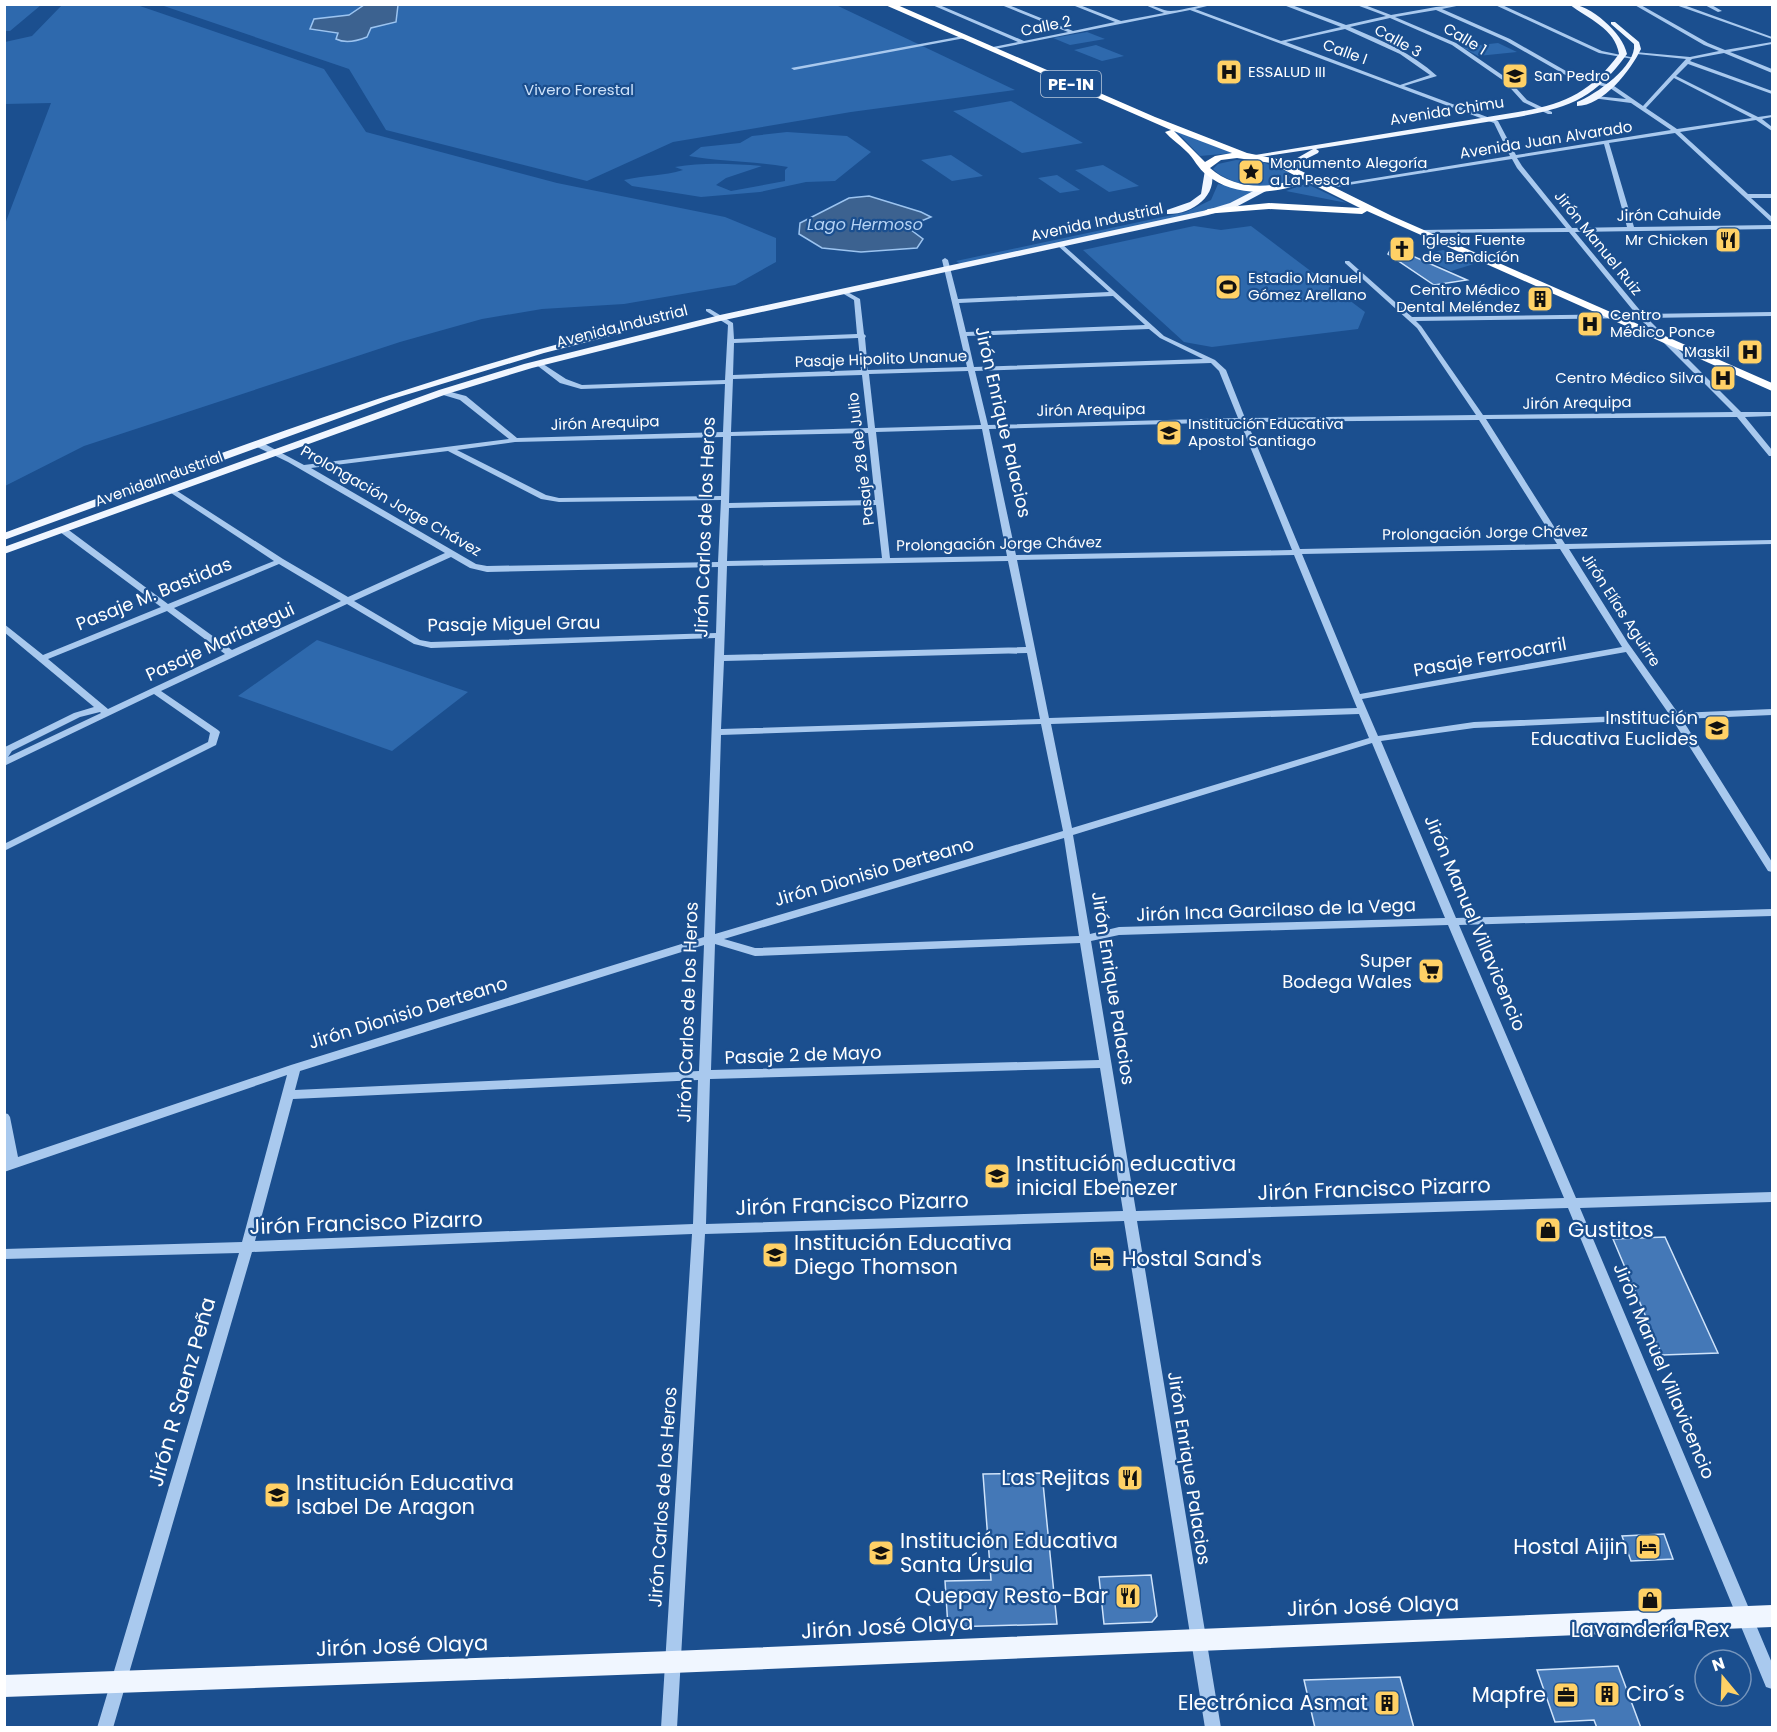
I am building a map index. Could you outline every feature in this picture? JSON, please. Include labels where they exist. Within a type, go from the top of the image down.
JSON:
[{"type":"highway","name":"PE-1N","points":[[886,4],[1152,119],[1251,156],[1274,161],[1388,218],[1773,387]]},
{"type":"highway","name":"PE-1N","points":[[1152,119],[1180,140],[1207,170],[1230,183],[1388,218]]},
{"type":"highway","name":"PE-1N","points":[[1207,170],[1210,161],[1251,156]]},
{"type":"highway","name":"PE-1N","points":[[1265,189],[1291,185],[1299,179],[1297,174]]},
{"type":"highway","points":[[1208,212],[1269,206],[1363,211]]},
{"type":"main road","points":[[1572,4],[1618,38],[1623,48],[1622,56]]},
{"type":"main road","points":[[1584,4],[1624,31],[1637,43],[1635,56]]},
{"type":"main road","name":"Avenida Chimu","points":[[1297,174],[1296,161],[1312,152],[1493,120],[1579,98],[1590,92],[1622,56]]},
{"type":"main road","name":"Avenida Chimu","points":[[1251,156],[1550,113],[1595,98],[1612,87],[1635,56]]},
{"type":"main road","name":"Avenida Industrial","points":[[4,551],[443,392],[538,363],[720,318],[844,292],[946,265],[1179,210],[1194,204],[1208,192],[1207,170]]},
{"type":"main road","name":"Avenida Industrial","points":[[664,321],[708,310],[1060,245],[1208,212],[1233,205],[1265,189]]},
{"type":"main road","name":"Avenida Industrial","points":[[4,537],[258,444],[432,384],[517,358],[630,328]]},
{"type":"main road","name":"Jirón José Olaya","points":[[4,1686],[672,1662],[1773,1616]]},
{"type":"street","points":[[932,4],[1023,43]]},
{"type":"street","points":[[1001,4],[1072,32]]},
{"type":"street","points":[[1072,4],[1121,23]]},
{"type":"street","points":[[1144,4],[1169,13]]},
{"type":"street","name":"Calle 2","points":[[990,49],[1213,4]]},
{"type":"street","name":"Calle 3","points":[[1283,4],[1347,27],[1397,52],[1434,76],[1401,86]]},
{"type":"street","name":"Calle 1","points":[[1356,4],[1392,17],[1456,46],[1506,80],[1525,101],[1550,113]]},
{"type":"street","points":[[1281,42],[1392,17],[1464,4]]},
{"type":"street","points":[[1495,4],[1600,52],[1622,56],[1689,60],[1773,93]]},
{"type":"street","points":[[1635,4],[1721,51],[1773,71]]},
{"type":"street","points":[[1675,4],[1773,41]]},
{"type":"street","points":[[1705,4],[1720,11]]},
{"type":"street","points":[[1436,8],[1508,40],[1571,76],[1612,87],[1677,132],[1773,220]]},
{"type":"street","name":"Calle I","points":[[1191,9],[1493,120]]},
{"type":"street","points":[[794,68],[963,37]]},
{"type":"street","points":[[1644,108],[1689,60],[1773,41]]},
{"type":"street","points":[[1757,65],[1773,63]]},
{"type":"street","points":[[1675,77],[1757,118],[1773,129]]},
{"type":"street","points":[[1595,98],[1633,101]]},
{"type":"street","name":"Avenida Juan Alvarado","points":[[1323,187],[1773,116]]},
{"type":"street","name":"Jirón Manuel Ruiz","points":[[1493,120],[1500,126],[1513,158],[1641,316],[1739,414],[1773,454]]},
{"type":"street","points":[[1606,143],[1631,229]]},
{"type":"street","points":[[1748,196],[1773,196]]},
{"type":"street","name":"Jirón Cahuide","points":[[1421,232],[1773,227]]},
{"type":"street","points":[[1060,245],[1150,327],[1179,346],[1213,361]]},
{"type":"street","name":"Jirón Elías Aguirre","points":[[1347,262],[1412,319],[1481,417],[1628,649],[1675,716],[1773,869]]},
{"type":"street","name":"Jirón Enrique Palacios","points":[[946,265],[985,426],[1068,833],[1213,1728]]},
{"type":"street","name":"Pasaje 28 de Julio","points":[[844,292],[857,299],[863,336],[864,373],[886,560]]},
{"type":"street","points":[[955,301],[1114,294]]},
{"type":"street","points":[[708,310],[720,318]]},
{"type":"street","points":[[1412,319],[1773,314]]},
{"type":"street","name":"Jirón Carlos de los Heros","points":[[669,1728],[699,1228],[711,939],[731,324],[720,318]]},
{"type":"street","points":[[963,334],[1150,327]]},
{"type":"street","points":[[730,341],[863,336]]},
{"type":"street","name":"Pasaje Hipolito Unanue","points":[[538,363],[563,381],[581,387],[864,373],[1213,361]]},
{"type":"street","name":"Jirón Manuel Villavicencio","points":[[1213,361],[1222,370],[1357,697],[1773,1681]]},
{"type":"street","points":[[443,392],[463,398],[515,440]]},
{"type":"street","name":"Jirón Arequipa","points":[[303,468],[515,440],[1242,420],[1773,414]]},
{"type":"street","name":"Prolongación Jorge Chávez","points":[[258,444],[450,554],[473,566],[486,569],[1563,544],[1773,542]]},
{"type":"street","points":[[450,449],[544,497],[560,501],[880,502]]},
{"type":"street","name":"Pasaje Miguel Grau","points":[[171,489],[347,603],[417,642],[430,645],[721,635]]},
{"type":"street","points":[[63,530],[231,654]]},
{"type":"street","name":"Pasaje Mariategui","points":[[5,759],[8,749],[77,715],[105,710],[154,690],[450,554]]},
{"type":"street","name":"Pasaje M. Bastidas","points":[[41,659],[280,561]]},
{"type":"street","points":[[4,627],[105,710]]},
{"type":"street","name":"Pasaje Ferrocarril","points":[[1357,697],[1628,649]]},
{"type":"street","points":[[720,658],[1031,650]]},
{"type":"street","points":[[4,848],[213,743],[215,732],[154,690]]},
{"type":"street","points":[[718,732],[1363,711]]},
{"type":"street","name":"Jirón Dionisio Derteano","points":[[9,1165],[295,1068],[711,939],[1375,739],[1473,725],[1773,712]]},
{"type":"street","name":"Jirón Inca Garcilaso de la Vega","points":[[711,939],[755,952],[1085,939],[1119,931],[1773,912]]},
{"type":"street","name":"Pasaje 2 de Mayo","points":[[287,1095],[705,1075],[1105,1064]]},
{"type":"street","name":"Jirón R Saenz Peña","points":[[105,1728],[246,1247],[295,1068]]},
{"type":"street","points":[[4,1117],[9,1165]]},
{"type":"street","name":"Jirón Francisco Pizarro","points":[[4,1254],[246,1247],[699,1228],[1773,1197]]},
{"type":"green space","points":[[4,5],[41,5],[10,31],[5,31]]},
{"type":"green space","points":[[62,5],[137,5],[324,69],[366,132],[557,183],[725,217],[776,238],[776,262],[735,285],[624,304],[542,309],[482,319],[400,342],[84,446],[5,486],[5,224],[51,103],[5,104],[5,42],[32,36]]},
{"type":"green space","name":"Vivero Forestal","points":[[161,5],[836,5],[1015,90],[851,112],[673,142],[587,181],[386,130],[349,69]]},
{"type":"green space","points":[[1087,32],[1105,39],[1070,45],[1053,38]]},
{"type":"green space","points":[[1498,43],[1517,52],[1478,56],[1462,47]]},
{"type":"green space","points":[[1096,45],[1124,56],[1102,61],[1074,50]]},
{"type":"green space","points":[[1011,101],[1083,143],[1022,153],[953,111]]},
{"type":"green space","points":[[1173,130],[1233,153],[1200,156]]},
{"type":"green space","points":[[787,132],[847,136],[871,152],[835,181],[806,182],[760,192],[701,197],[632,186],[624,180],[683,170],[675,167],[719,164],[762,166],[726,178],[716,185],[731,191],[785,181],[785,170],[788,167],[689,156],[701,147],[740,143],[752,136]]},
{"type":"green space","points":[[951,155],[983,176],[952,181],[921,160]]},
{"type":"green space","points":[[1236,160],[1260,161],[1288,172],[1290,178],[1273,186],[1251,186],[1229,180],[1213,169],[1218,164]]},
{"type":"green space","points":[[1103,165],[1139,186],[1109,192],[1075,170]]},
{"type":"green space","points":[[1057,175],[1080,190],[1060,193],[1038,178]]},
{"type":"green space","points":[[1218,184],[1254,191],[1234,202],[1203,212],[961,264],[956,261],[1186,212],[1211,200]]},
{"type":"green space","points":[[1307,184],[1347,203],[1286,191]]},
{"type":"green space","name":"Estadio Manuel Gómez Arellano","points":[[1194,226],[1221,230],[1251,226],[1365,312],[1358,329],[1212,347],[1184,342],[1083,250]]},
{"type":"green space","points":[[1443,250],[1474,264],[1451,271],[1420,256]]},
{"type":"green space","points":[[317,640],[468,692],[392,751],[238,696]]},
{"type":"water","points":[[364,5],[398,5],[396,22],[371,28],[367,37],[352,41],[336,39],[338,33],[310,29],[314,19],[349,15]]},
{"type":"water","name":"Lago Hermoso","points":[[869,196],[931,217],[907,227],[923,239],[917,248],[861,252],[822,248],[799,234],[800,223],[849,198]]},
{"type":"building","points":[[1392,247],[1467,280],[1434,285],[1388,254]]},
{"type":"building","points":[[1665,1237],[1718,1353],[1662,1355],[1613,1239]]},
{"type":"building","points":[[1042,1473],[1057,1624],[948,1627],[945,1581],[991,1580],[983,1474]]},
{"type":"building","name":"Hostal Aijin","points":[[1664,1534],[1673,1559],[1631,1561],[1622,1536]]},
{"type":"building","name":"Quepay Resto-Bar","points":[[1151,1575],[1157,1616],[1152,1622],[1104,1624],[1099,1577]]},
{"type":"building","points":[[1618,1666],[1641,1728],[1597,1728],[1594,1720],[1555,1722],[1537,1670]]},
{"type":"building","points":[[1400,1677],[1414,1728],[1315,1728],[1304,1680]]},
{"type":"place","name":"ESSALUD III","points":[[1229,72]]},
{"type":"place","name":"San Pedro","points":[[1515,76]]},
{"type":"place","name":"Monumento Alegoría a La Pesca","points":[[1251,172]]},
{"type":"place","name":"Mr Chicken","points":[[1728,240]]},
{"type":"place","name":"Iglesia Fuente de Bendicíón","points":[[1402,249]]},
{"type":"place","name":"Estadio Manuel Gómez Arellano","points":[[1228,287]]},
{"type":"place","name":"Centro Médico Dental Meléndez","points":[[1540,299]]},
{"type":"place","name":"Centro Médico Ponce","points":[[1590,324]]},
{"type":"place","name":"Maskil","points":[[1750,352]]},
{"type":"place","name":"Centro Médico Silva","points":[[1723,378]]},
{"type":"place","name":"Institución Educativa Apostol Santiago","points":[[1169,433]]},
{"type":"place","name":"Institución Educativa Euclides","points":[[1717,728]]},
{"type":"place","name":"Super Bodega Wales","points":[[1431,971]]},
{"type":"place","name":"Institución educativa inicial Ebenezer","points":[[997,1176]]},
{"type":"place","name":"Gustitos","points":[[1548,1230]]},
{"type":"place","name":"Institución Educativa Diego Thomson","points":[[775,1255]]},
{"type":"place","name":"Hostal Sand's","points":[[1102,1259]]},
{"type":"place","name":"Las Rejitas","points":[[1130,1478]]},
{"type":"place","name":"Institución Educativa Isabel De Aragon","points":[[277,1495]]},
{"type":"place","name":"Hostal Aijin","points":[[1648,1547]]},
{"type":"place","name":"Institución Educativa Santa Úrsula","points":[[881,1553]]},
{"type":"place","name":"Quepay Resto-Bar","points":[[1128,1596]]},
{"type":"place","name":"Lavandería Rex","points":[[1650,1600]]},
{"type":"place","name":"Ciro´s","points":[[1607,1694]]},
{"type":"place","name":"Mapfre","points":[[1566,1695]]},
{"type":"place","name":"Electrónica Asmat","points":[[1387,1703]]}]
